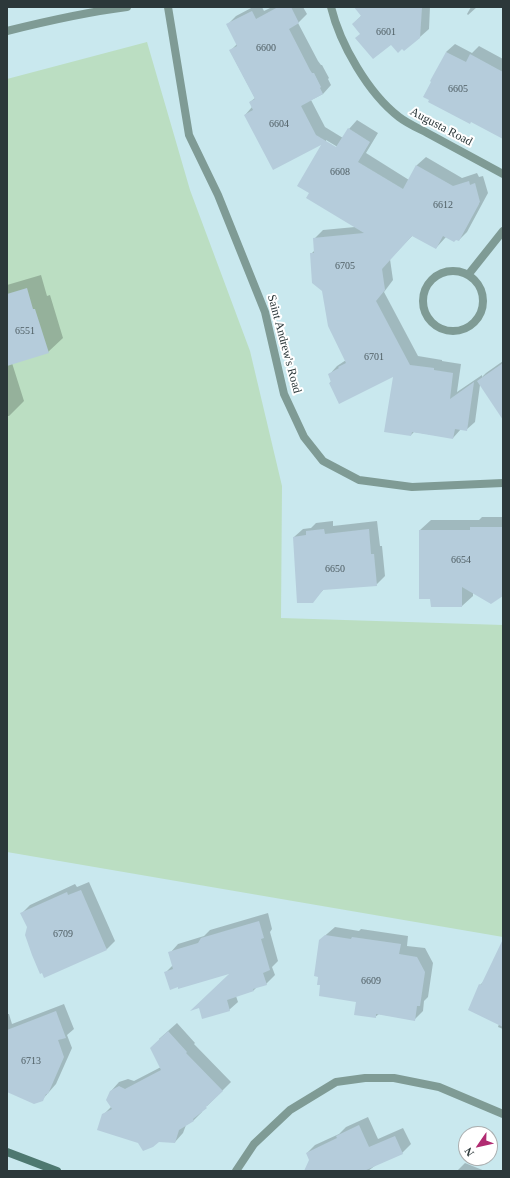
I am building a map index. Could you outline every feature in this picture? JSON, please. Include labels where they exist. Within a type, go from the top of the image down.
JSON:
[{"type":"street","points":[[7,31],[34,24],[127,7]]},
{"type":"street","name":"Saint Andrew's Road","points":[[168,7],[189,135],[218,195],[265,312],[284,394],[304,437],[324,461],[359,480],[412,487],[503,483]]},
{"type":"street","name":"Augusta Road","points":[[330,7],[344,42],[360,73],[377,96],[399,118],[503,174]]},
{"type":"street","points":[[468,275],[503,231]]},
{"type":"street","points":[[447,271],[458,271],[468,275],[477,282],[482,292],[484,303],[481,314],[475,323],[465,329],[454,332],[443,330],[433,324],[426,316],[423,299],[428,283],[436,276],[447,271]]},
{"type":"street","points":[[236,1171],[254,1144],[290,1110],[336,1082],[365,1078],[394,1078],[439,1087],[503,1114]]},
{"type":"street","points":[[7,1152],[57,1171]]},
{"type":"green space","points":[[147,42],[190,190],[250,351],[282,486],[281,618],[503,625],[503,937],[7,852],[7,79]]},
{"type":"building","points":[[278,7],[291,7],[299,23],[289,29],[310,70],[314,73],[321,87],[320,88],[323,94],[301,106],[316,135],[336,147],[348,128],[370,142],[358,162],[403,189],[416,165],[453,186],[469,181],[470,185],[475,183],[480,202],[459,241],[456,240],[454,242],[443,236],[436,249],[412,236],[382,269],[385,290],[376,301],[410,365],[434,368],[434,370],[453,373],[450,399],[474,382],[467,431],[455,429],[453,439],[412,432],[411,436],[384,432],[393,377],[339,404],[329,383],[331,382],[328,374],[346,363],[328,326],[322,291],[312,283],[310,253],[314,253],[313,238],[364,233],[306,198],[309,193],[297,186],[321,145],[273,170],[244,115],[253,110],[249,102],[255,99],[229,50],[237,46],[226,24],[252,11],[256,19]]},
{"type":"building","points":[[354,7],[422,7],[420,38],[404,51],[402,49],[398,53],[391,45],[373,59],[355,38],[360,34],[352,24],[361,16]]},
{"type":"building","points":[[446,52],[466,62],[470,54],[503,72],[503,139],[428,102],[429,100],[423,97]]},
{"type":"building","points":[[27,288],[49,353],[7,366],[7,294]]},
{"type":"building","points":[[503,363],[503,420],[477,381]]},
{"type":"building","points":[[470,527],[503,527],[503,596],[491,604],[462,587],[462,607],[431,607],[430,599],[419,599],[419,530],[470,530]]},
{"type":"building","points":[[324,529],[325,534],[369,529],[371,554],[374,554],[377,586],[323,590],[313,603],[297,603],[293,537],[306,535],[306,531]]},
{"type":"building","points":[[81,890],[107,950],[44,978],[42,973],[40,974],[32,955],[25,935],[27,927],[20,913],[67,892],[68,895]]},
{"type":"building","points":[[259,921],[264,938],[261,939],[270,970],[263,973],[267,985],[227,1000],[230,1011],[202,1019],[199,1008],[190,1011],[229,974],[170,990],[164,972],[173,969],[168,952],[198,943],[201,938]]},
{"type":"building","points":[[325,935],[401,944],[399,954],[417,957],[425,972],[420,1006],[417,1006],[415,1021],[376,1014],[376,1018],[354,1015],[356,1002],[319,996],[320,985],[317,985],[318,977],[314,976],[319,940]]},
{"type":"building","points":[[503,939],[503,1027],[468,1010],[479,984],[481,985]]},
{"type":"building","points":[[56,1011],[66,1038],[58,1040],[64,1057],[48,1094],[46,1094],[43,1101],[34,1104],[7,1092],[7,1030]]},
{"type":"building","points":[[168,1031],[187,1052],[186,1053],[223,1091],[206,1107],[207,1108],[193,1119],[194,1121],[179,1130],[175,1143],[159,1142],[153,1147],[143,1151],[138,1143],[97,1130],[102,1114],[112,1109],[106,1100],[110,1091],[119,1086],[125,1089],[161,1070],[150,1048]]},
{"type":"building","points":[[359,1125],[369,1147],[395,1136],[403,1154],[364,1171],[304,1171],[309,1160],[306,1153],[337,1138],[336,1136]]}]
